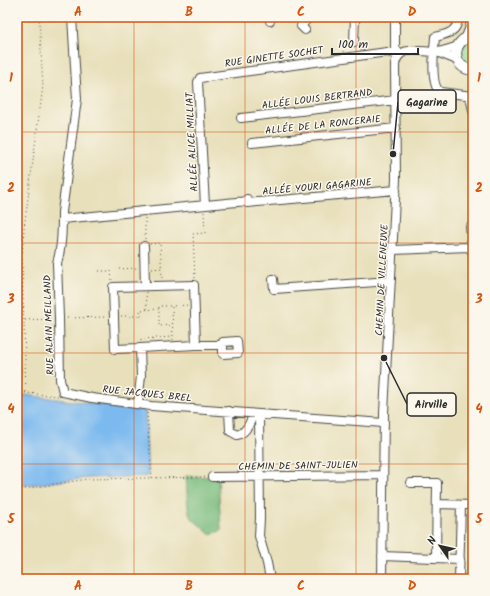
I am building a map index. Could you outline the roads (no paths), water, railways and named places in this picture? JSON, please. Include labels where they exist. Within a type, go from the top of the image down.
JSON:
[{"type":"main road","points":[[472,17],[470,37],[460,43],[457,47],[456,56],[465,68],[473,70]]},
{"type":"street","name":"RUE ALAIN MEILLAND","points":[[63,392],[60,380],[60,318],[57,263],[59,257],[62,219],[77,99],[72,17]]},
{"type":"street","points":[[305,30],[301,26],[309,17]]},
{"type":"street","points":[[354,42],[355,17]]},
{"type":"street","name":"CHEMIN DE VILLENEUVE","points":[[382,579],[384,423],[396,190],[395,65],[396,59],[399,55],[395,47],[395,17]]},
{"type":"street","points":[[458,17],[458,24],[454,31],[435,37],[435,86],[438,91],[442,93],[472,95],[473,112]]},
{"type":"street","points":[[399,55],[407,51],[436,52],[457,47]]},
{"type":"street","name":"RUE GINETTE SOCHET","points":[[200,78],[387,52],[399,55]]},
{"type":"street","points":[[436,52],[458,60]]},
{"type":"street","name":"ALLÉE ALICE MILLIAT","points":[[200,78],[198,82],[204,206]]},
{"type":"street","name":"ALLÉE LOUIS BERTRAND","points":[[241,118],[396,100]]},
{"type":"street","name":"ALLÉE DE LA RONCERAIE","points":[[252,143],[396,128]]},
{"type":"street","name":"ALLÉE YOURI GAGARINE","points":[[62,219],[204,206],[247,198],[247,203],[396,190]]},
{"type":"street","points":[[393,250],[471,250],[472,244],[470,227]]},
{"type":"street","points":[[144,246],[146,286]]},
{"type":"street","points":[[273,279],[274,289],[391,281]]},
{"type":"street","points":[[196,345],[194,284],[113,287],[115,349],[223,345]]},
{"type":"street","points":[[138,404],[140,348]]},
{"type":"street","name":"RUE JACQUES BREL","points":[[63,392],[92,398],[147,405],[384,423]]},
{"type":"street","points":[[229,411],[230,431],[237,435],[240,435],[247,428],[256,414]]},
{"type":"street","points":[[256,414],[260,476],[259,536],[270,579]]},
{"type":"street","name":"CHEMIN DE SAINT-JULIEN","points":[[212,477],[383,475]]},
{"type":"street","points":[[411,483],[437,483],[436,558]]},
{"type":"street","points":[[436,504],[473,505]]},
{"type":"street","points":[[459,579],[462,505]]},
{"type":"street","points":[[382,556],[460,559]]},
{"type":"water","points":[[17,394],[145,410],[148,476],[88,478],[17,486]]},
{"type":"place","name":"Gagarine","points":[[393,154]]},
{"type":"place","name":"Airville","points":[[384,358]]}]
